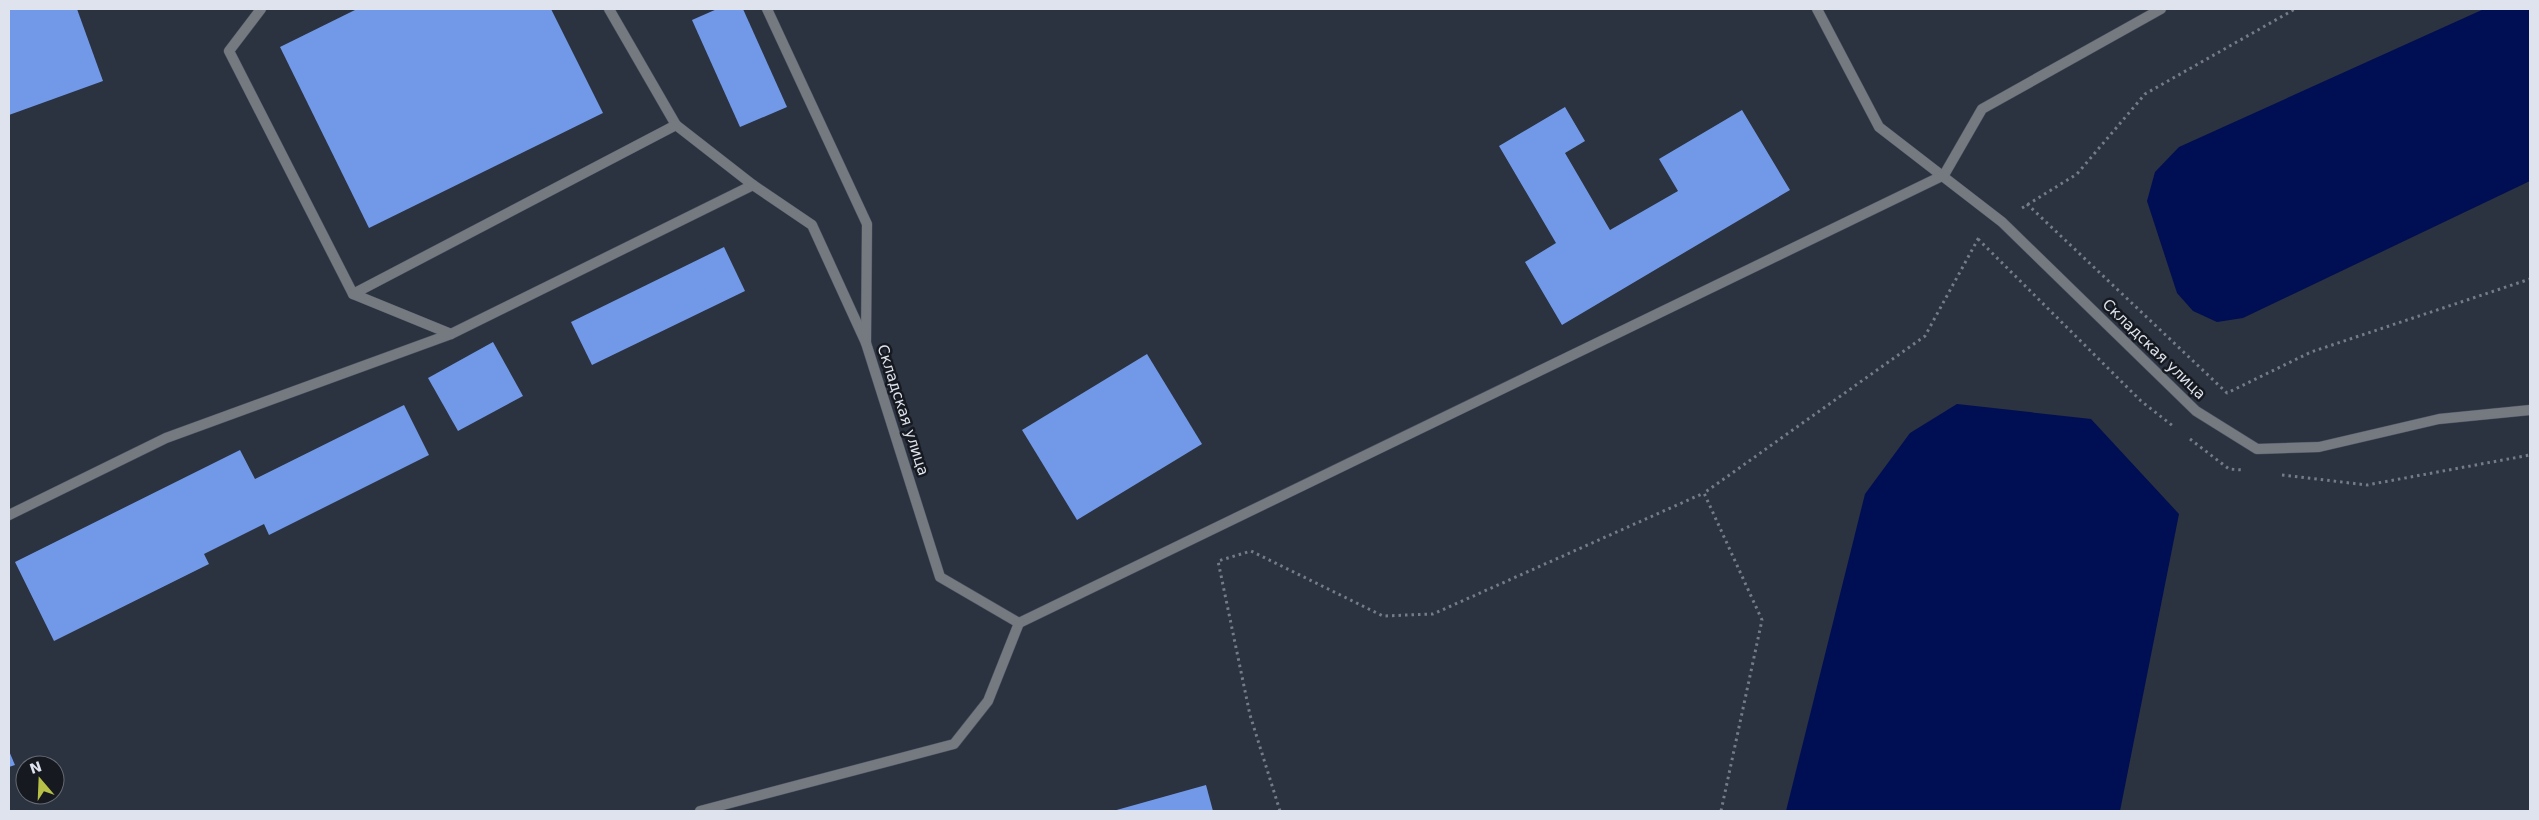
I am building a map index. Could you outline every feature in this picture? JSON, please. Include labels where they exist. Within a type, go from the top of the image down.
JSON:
[{"type":"lane","points":[[260,9],[230,50],[353,294],[451,334]]},
{"type":"lane","points":[[609,9],[676,125],[752,185],[812,225],[866,344]]},
{"type":"lane","name":"Складская улица","points":[[767,9],[867,224],[866,344],[940,577],[1020,623]]},
{"type":"lane","name":"Складская улица","points":[[1817,9],[1879,127],[1944,175],[2002,222],[2196,411],[2257,449],[2319,447],[2439,418],[2530,410]]},
{"type":"lane","points":[[700,811],[954,744],[988,701],[1020,623],[1944,175],[1982,109],[2161,9]]},
{"type":"lane","points":[[353,294],[676,125]]},
{"type":"lane","points":[[9,515],[166,438],[451,334],[752,185]]},
{"type":"path","points":[[1280,811],[1250,715],[1218,561],[1251,551],[1383,616],[1433,614],[1704,493],[1925,336],[1978,238],[2026,204],[2077,174],[2144,94],[2295,9]]},
{"type":"path","points":[[2026,204],[2227,393],[2311,352],[2530,279]]},
{"type":"path","points":[[1704,493],[1762,620],[1721,811]]},
{"type":"shaded area","points":[[2484,9],[2530,9],[2530,181],[2243,318],[2217,322],[2193,311],[2177,293],[2147,201],[2155,172],[2179,147]]},
{"type":"shaded area","points":[[1957,404],[2091,419],[2179,514],[2120,811],[1786,811],[1865,494],[1910,433]]},
{"type":"building","points":[[9,9],[77,9],[103,81],[9,115]]},
{"type":"building","points":[[357,9],[551,9],[603,113],[369,228],[280,47]]},
{"type":"building","points":[[717,9],[743,9],[787,107],[740,127],[692,20]]},
{"type":"building","points":[[1565,107],[1585,141],[1565,153],[1610,230],[1678,191],[1659,159],[1742,110],[1790,190],[1562,325],[1525,262],[1556,243],[1499,146]]},
{"type":"building","points":[[724,247],[745,291],[592,365],[571,322]]},
{"type":"building","points":[[493,342],[523,396],[458,431],[428,378]]},
{"type":"building","points":[[1147,354],[1202,444],[1077,520],[1022,430]]},
{"type":"building","points":[[404,405],[429,455],[269,535],[264,524],[204,554],[209,564],[54,641],[15,562],[240,450],[255,479]]},
{"type":"building","points":[[9,751],[15,765],[9,767]]},
{"type":"building","points":[[1206,785],[1213,811],[1113,811]]}]
